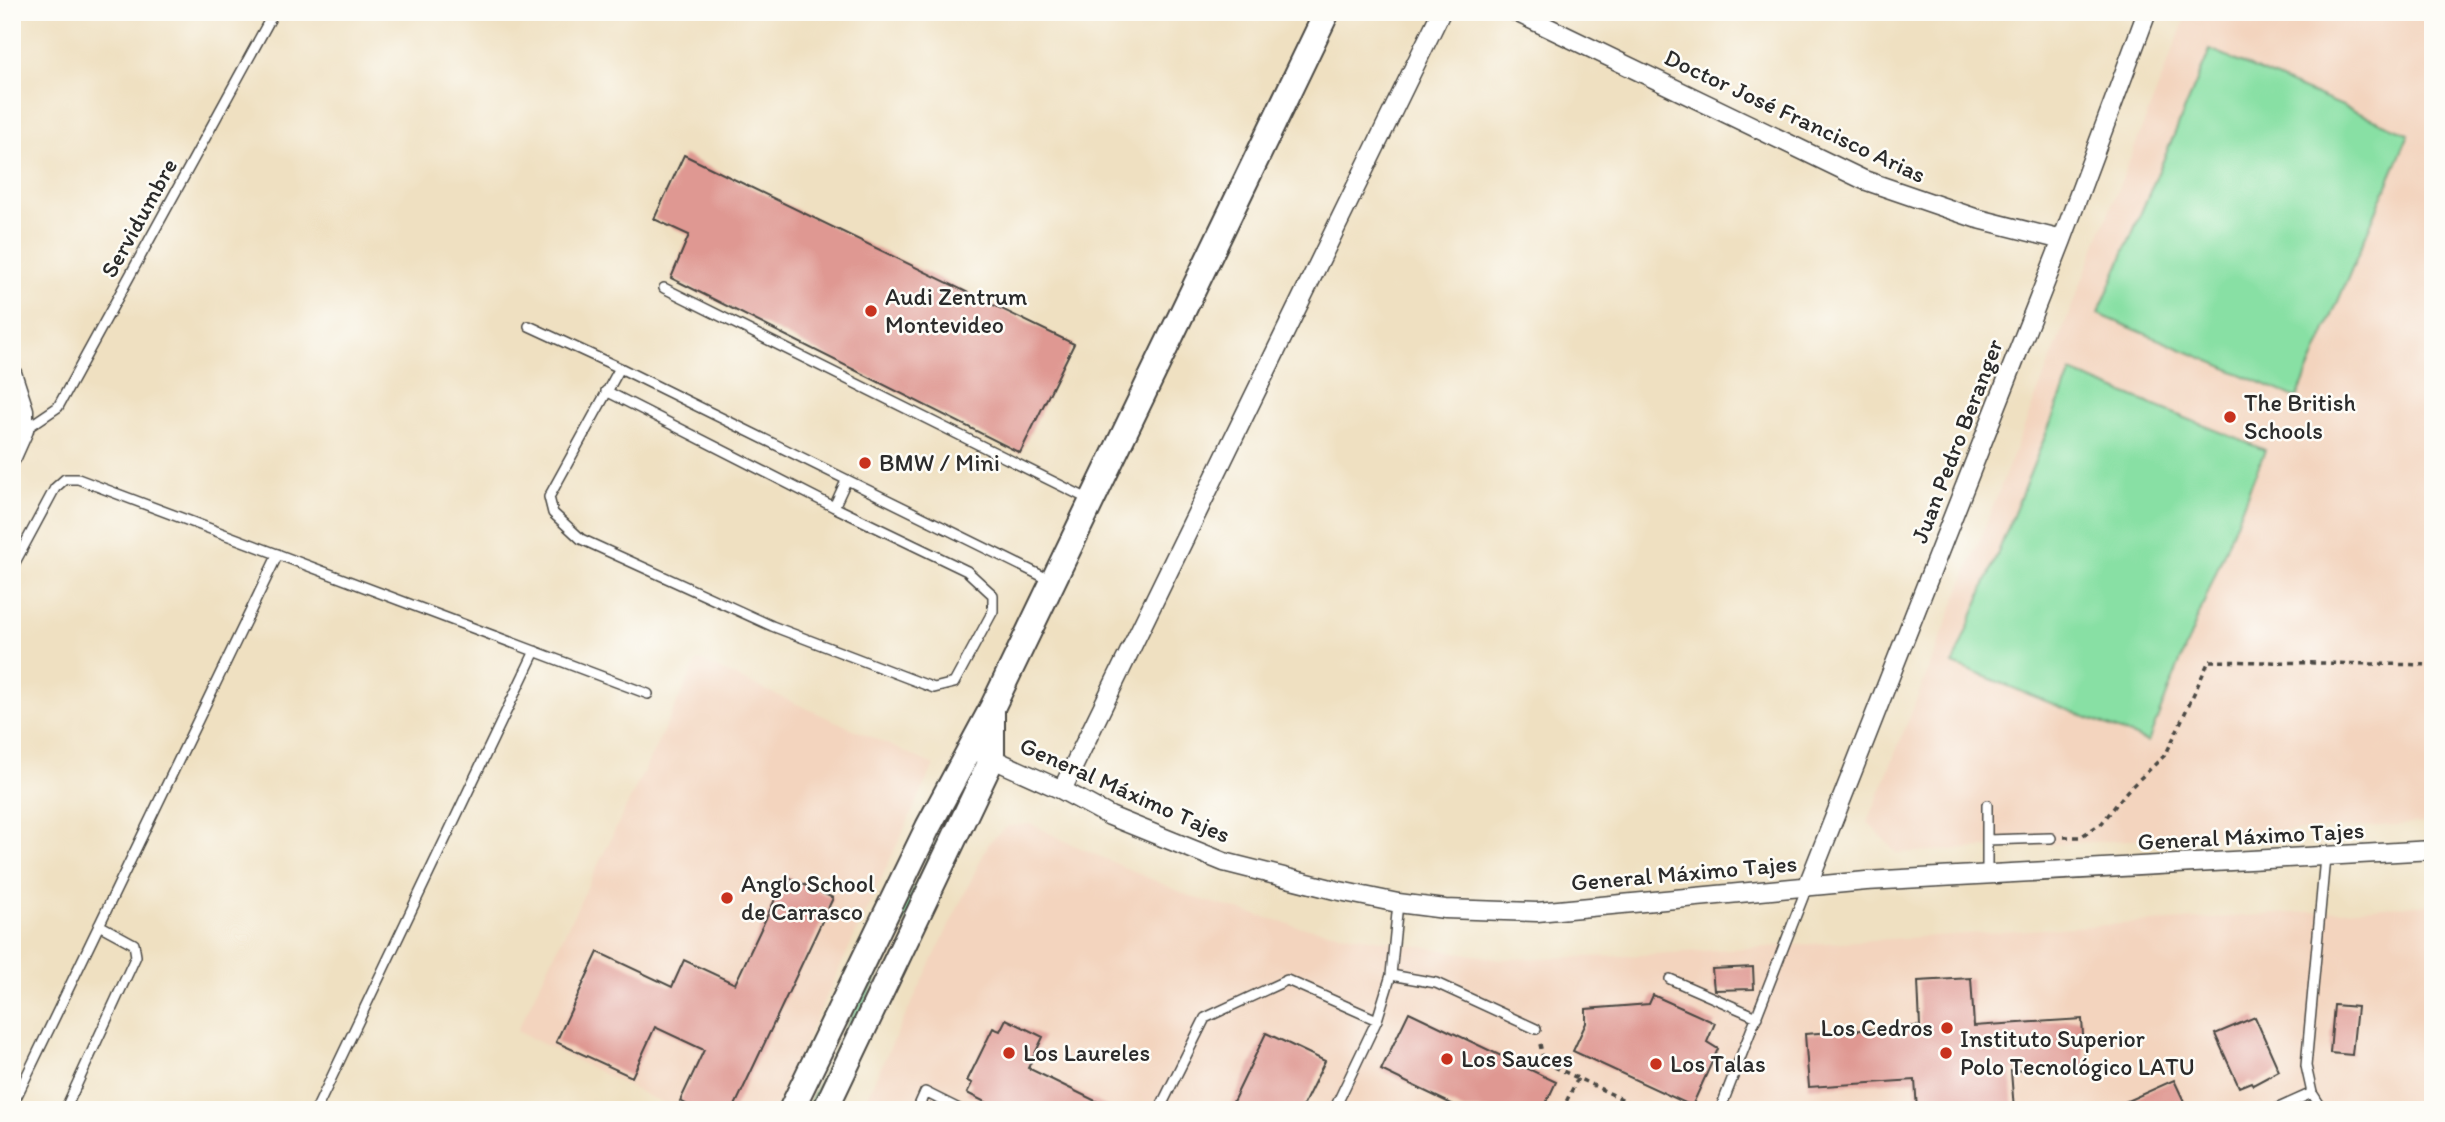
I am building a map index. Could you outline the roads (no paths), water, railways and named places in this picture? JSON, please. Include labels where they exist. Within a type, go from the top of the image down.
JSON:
[{"type":"street","points":[[791,1110],[970,747],[992,708],[1328,12]]},
{"type":"street","points":[[1062,790],[1441,12]]},
{"type":"street","name":"Doctor José Francisco Arias","points":[[1516,12],[1864,180],[1975,218],[2062,240]]},
{"type":"street","name":"Juan Pedro Beranger","points":[[1807,887],[2062,240],[2147,12]]},
{"type":"street","points":[[12,373],[24,410],[24,430],[12,457]]},
{"type":"street","points":[[825,1110],[992,759],[992,708]]},
{"type":"street","name":"General Máximo Tajes","points":[[970,747],[1062,790],[1110,816],[1224,862],[1335,890],[1445,909],[1537,912],[1807,887],[2433,850]]},
{"type":"lane","name":"Servidumbre","points":[[24,430],[58,407],[274,12]]},
{"type":"lane","points":[[664,288],[1092,500]]},
{"type":"lane","points":[[529,326],[620,368],[1051,581]]},
{"type":"lane","points":[[606,391],[834,508],[967,572],[993,595],[993,611],[954,684],[934,688],[772,626],[581,539],[553,513],[549,497],[606,391],[620,368]]},
{"type":"lane","points":[[12,568],[55,488],[65,479],[78,479],[648,694]]},
{"type":"lane","points":[[834,508],[846,481]]},
{"type":"lane","points":[[12,1106],[278,554]]},
{"type":"lane","points":[[316,1110],[535,651]]},
{"type":"lane","points":[[1987,805],[1987,875]]},
{"type":"lane","points":[[1987,840],[2051,838]]},
{"type":"lane","points":[[2323,1110],[2312,1093],[2306,1066],[2325,857]]},
{"type":"lane","points":[[1720,1110],[1807,887]]},
{"type":"lane","points":[[1334,1110],[1377,1020],[1391,975],[1398,903]]},
{"type":"lane","points":[[65,1110],[136,956],[134,944],[99,925]]},
{"type":"lane","points":[[1391,975],[1436,983],[1536,1029]]},
{"type":"lane","points":[[1670,979],[1757,1017]]},
{"type":"lane","points":[[1159,1110],[1205,1018],[1287,980],[1377,1020]]},
{"type":"lane","points":[[917,1110],[925,1092],[961,1110]]},
{"type":"lane","points":[[2274,1110],[2312,1093]]},
{"type":"place","name":"Audi Zentrum Montevideo","points":[[871,311]]},
{"type":"place","name":"The British Schools","points":[[2230,417]]},
{"type":"place","name":"BMW / Mini","points":[[865,463]]},
{"type":"place","name":"Anglo School de Carrasco","points":[[727,898]]},
{"type":"place","name":"Los Cedros","points":[[1947,1028]]},
{"type":"place","name":"Los Laureles","points":[[1009,1053]]},
{"type":"place","name":"Instituto Superior Polo Tecnológico LATU","points":[[1946,1053]]},
{"type":"place","name":"Los Sauces","points":[[1447,1059]]},
{"type":"place","name":"Los Talas","points":[[1656,1064]]}]
